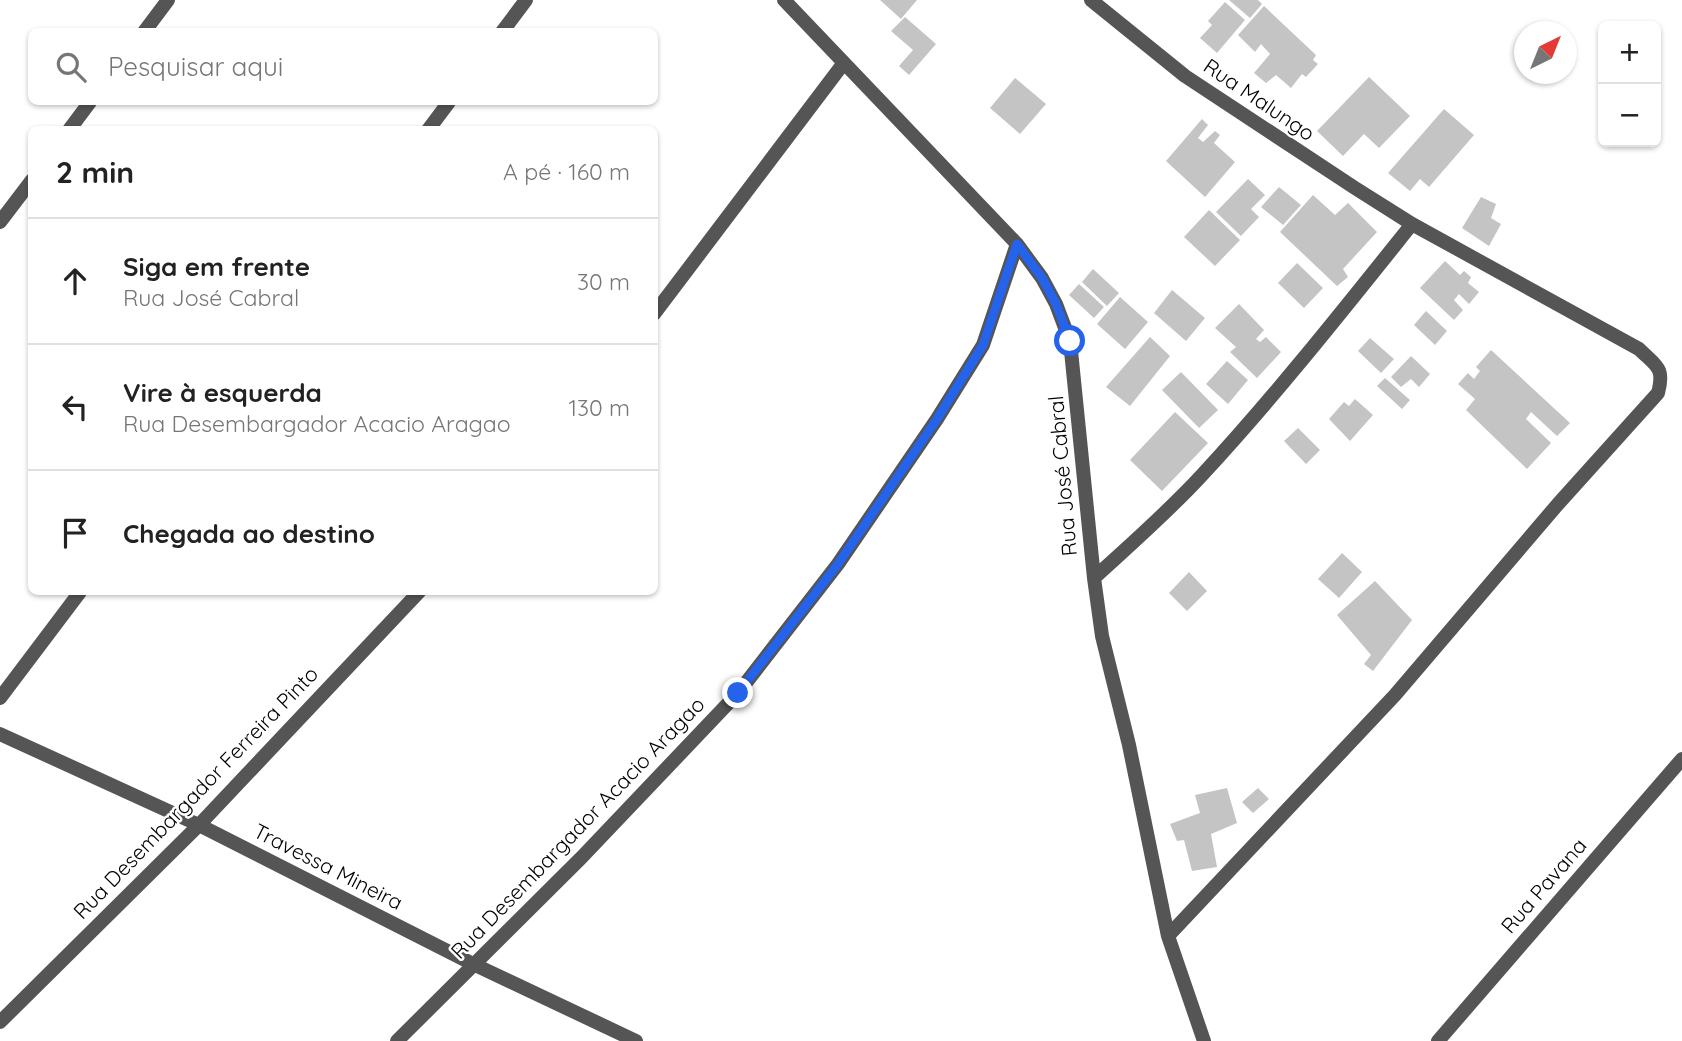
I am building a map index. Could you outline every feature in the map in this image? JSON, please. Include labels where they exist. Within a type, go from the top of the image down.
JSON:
[{"type":"street","points":[[147,28],[168,0]]},
{"type":"street","points":[[505,28],[526,0]]},
{"type":"street","name":"Rua José Cabral","points":[[784,0],[1017,244],[1042,278],[1056,304],[1070,341],[1102,636],[1129,745],[1168,936],[1205,1041]]},
{"type":"street","name":"Rua Malungo","points":[[1091,0],[1185,76],[1412,224],[1639,349],[1659,369],[1662,378],[1658,393],[1558,503],[1395,695],[1168,936]]},
{"type":"street","points":[[658,309],[843,64]]},
{"type":"street","points":[[72,126],[88,105]]},
{"type":"street","points":[[431,126],[447,105]]},
{"type":"street","points":[[0,222],[28,185]]},
{"type":"street","points":[[1094,578],[1201,477],[1306,356],[1412,224]]},
{"type":"street","name":"Rua Desembargador Acacio Aragao","points":[[397,1041],[591,847],[738,693],[838,564],[937,419],[983,345],[1017,244]]},
{"type":"street","points":[[0,698],[78,595]]},
{"type":"street","name":"Rua Desembargador Ferreira Pinto","points":[[0,1022],[200,825],[416,595]]},
{"type":"street","name":"Travessa Mineira","points":[[0,734],[200,825],[473,964],[636,1041]]},
{"type":"street","name":"Rua Pavana","points":[[1438,1041],[1682,758]]},
{"type":"building","points":[[880,0],[917,0],[901,19]]},
{"type":"building","points":[[1229,0],[1258,0],[1262,4],[1250,18]]},
{"type":"building","points":[[1225,2],[1245,20],[1217,53],[1200,38],[1212,25],[1208,21]]},
{"type":"building","points":[[1264,6],[1316,55],[1313,60],[1318,64],[1306,77],[1302,74],[1291,88],[1276,75],[1266,83],[1254,73],[1270,54],[1261,44],[1255,52],[1238,35]]},
{"type":"building","points":[[905,17],[936,44],[909,75],[899,66],[913,50],[891,31]]},
{"type":"building","points":[[1369,77],[1410,116],[1379,148],[1364,134],[1343,156],[1317,131]]},
{"type":"building","points":[[1015,78],[1046,104],[1020,134],[990,108]]},
{"type":"building","points":[[1444,109],[1474,135],[1429,187],[1420,179],[1410,191],[1388,173]]},
{"type":"building","points":[[1202,119],[1208,125],[1198,138],[1203,142],[1215,131],[1220,135],[1214,143],[1235,162],[1205,197],[1166,161]]},
{"type":"building","points":[[1248,179],[1265,195],[1251,209],[1259,217],[1241,236],[1216,212]]},
{"type":"building","points":[[1279,187],[1301,205],[1283,225],[1261,207]]},
{"type":"building","points":[[1313,195],[1335,215],[1348,203],[1377,232],[1343,269],[1348,277],[1337,286],[1280,232]]},
{"type":"building","points":[[1481,197],[1496,204],[1491,218],[1501,224],[1489,246],[1462,228]]},
{"type":"building","points":[[1209,210],[1240,240],[1215,266],[1184,237]]},
{"type":"building","points":[[1445,261],[1460,275],[1464,271],[1471,277],[1468,283],[1479,292],[1469,304],[1459,294],[1454,300],[1463,310],[1454,320],[1420,288]]},
{"type":"building","points":[[1297,263],[1323,288],[1304,308],[1278,283]]},
{"type":"building","points":[[1093,269],[1119,293],[1107,306],[1082,282]]},
{"type":"building","points":[[1079,284],[1104,307],[1094,318],[1069,295]]},
{"type":"building","points":[[1172,290],[1205,318],[1186,341],[1154,313]]},
{"type":"building","points":[[1120,297],[1148,322],[1125,349],[1097,324]]},
{"type":"building","points":[[1239,304],[1264,330],[1256,339],[1260,342],[1266,337],[1281,352],[1257,378],[1230,352],[1236,347],[1215,328]]},
{"type":"building","points":[[1426,311],[1447,331],[1435,345],[1414,325]]},
{"type":"building","points":[[1150,337],[1170,356],[1130,406],[1106,387]]},
{"type":"building","points":[[1370,338],[1394,359],[1381,373],[1358,351]]},
{"type":"building","points":[[1491,350],[1570,423],[1557,436],[1531,412],[1526,419],[1551,443],[1527,469],[1466,410],[1475,399],[1458,384],[1468,373],[1474,379],[1480,371],[1476,367]]},
{"type":"building","points":[[1411,356],[1430,374],[1419,387],[1411,379],[1401,387],[1391,377]]},
{"type":"building","points":[[1227,361],[1248,380],[1228,404],[1206,384]]},
{"type":"building","points":[[1181,372],[1218,410],[1199,428],[1162,390]]},
{"type":"building","points":[[1385,378],[1410,400],[1402,409],[1377,386]]},
{"type":"building","points":[[1355,399],[1373,415],[1350,441],[1329,419],[1344,402],[1349,406]]},
{"type":"building","points":[[1175,412],[1208,443],[1162,491],[1130,460]]},
{"type":"building","points":[[1298,428],[1320,450],[1306,464],[1284,441]]},
{"type":"building","points":[[1342,553],[1362,572],[1339,598],[1318,579]]},
{"type":"building","points":[[1189,572],[1207,591],[1187,611],[1169,593]]},
{"type":"building","points":[[1375,581],[1412,620],[1373,671],[1364,664],[1371,655],[1337,615]]},
{"type":"building","points":[[1227,788],[1237,823],[1211,834],[1217,867],[1192,871],[1184,840],[1177,841],[1170,824],[1200,813],[1195,795]]},
{"type":"building","points":[[1258,788],[1269,799],[1253,813],[1242,802]]},
{"type":"route","points":[[738,693],[838,564],[937,419],[983,345],[1017,244],[1042,278],[1056,304],[1070,341]]}]
